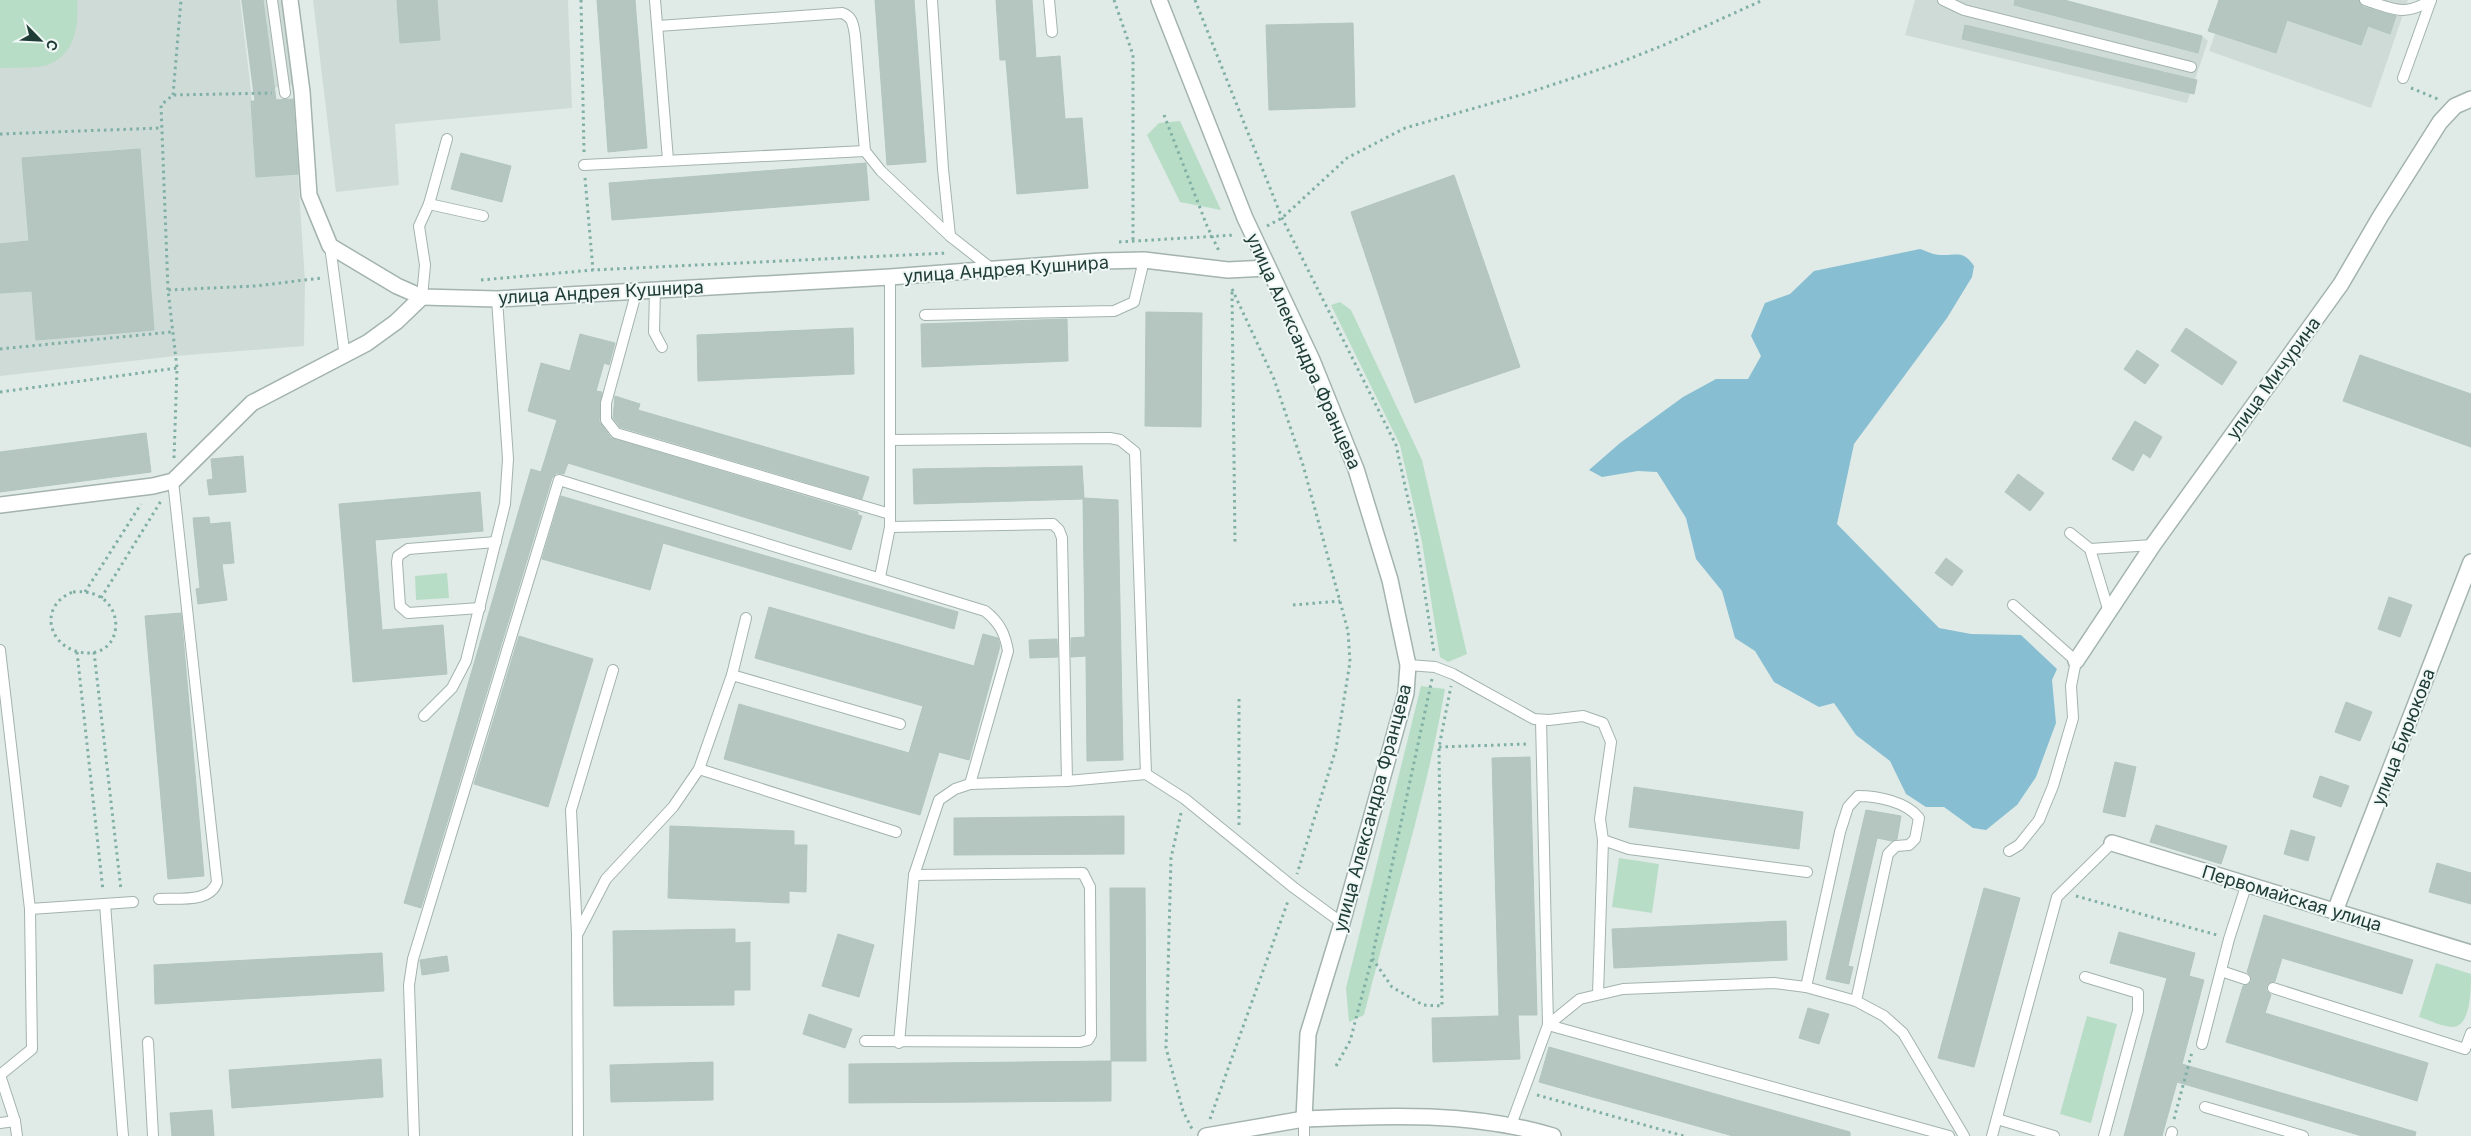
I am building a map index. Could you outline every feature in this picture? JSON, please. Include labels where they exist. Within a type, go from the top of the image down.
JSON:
[{"type":"street","points":[[0,505],[153,486],[173,481],[252,403],[345,357],[386,331],[422,297],[397,286],[330,246],[309,195],[302,92],[290,0]]},
{"type":"street","name":"улица Александра Францева","points":[[1159,0],[1245,218],[1254,233],[1267,268],[1312,360],[1356,469],[1390,580],[1408,665],[1406,693],[1342,923],[1308,1034],[1304,1119]]},
{"type":"street","name":"улица Мичурина","points":[[2076,661],[2153,545],[2341,284],[2380,217],[2440,122],[2455,106],[2471,99]]},
{"type":"street","name":"улица Андрея Кушнира","points":[[422,297],[497,299],[890,277],[1144,260],[1228,270],[1267,268]]},
{"type":"street","name":"улица Бирюкова","points":[[2335,910],[2471,562]]},
{"type":"street","name":"Первомайская улица","points":[[2112,843],[2471,953]]},
{"type":"street","points":[[1207,1131],[1262,1131],[1304,1119],[1393,1115],[1511,1125],[1554,1136]]},
{"type":"lane","points":[[272,0],[285,93]]},
{"type":"lane","points":[[655,0],[668,160]]},
{"type":"lane","points":[[932,0],[943,169],[950,236]]},
{"type":"lane","points":[[1049,0],[1052,32]]},
{"type":"lane","points":[[1943,0],[1964,10],[2191,67]]},
{"type":"lane","points":[[2365,0],[2398,10],[2416,9],[2431,0]]},
{"type":"lane","points":[[2404,78],[2431,0]]},
{"type":"lane","points":[[658,26],[842,13],[849,16],[853,21],[855,35],[865,151],[881,171],[950,236],[992,269]]},
{"type":"lane","points":[[422,297],[425,265],[419,226],[429,204],[447,139]]},
{"type":"lane","points":[[584,165],[865,151]]},
{"type":"lane","points":[[429,204],[483,216]]},
{"type":"lane","points":[[330,246],[345,357]]},
{"type":"lane","points":[[925,315],[1114,310],[1134,302],[1144,260]]},
{"type":"lane","points":[[880,577],[890,527],[890,277]]},
{"type":"lane","points":[[655,289],[654,332],[662,348]]},
{"type":"lane","points":[[637,290],[606,403],[606,420],[616,433],[890,514]]},
{"type":"lane","points":[[424,716],[458,680],[466,662],[505,504],[508,475],[497,299]]},
{"type":"lane","points":[[890,440],[1110,438],[1120,440],[1135,452],[1146,774]]},
{"type":"lane","points":[[414,1136],[409,985],[412,959],[559,480],[880,577],[984,611],[995,619],[1006,638],[1008,650],[970,784]]},
{"type":"lane","points":[[159,899],[206,896],[214,891],[217,882],[173,481]]},
{"type":"lane","points":[[890,527],[1053,524],[1060,530],[1062,538],[1067,781]]},
{"type":"lane","points":[[2070,533],[2090,550],[2109,612]]},
{"type":"lane","points":[[480,608],[408,613],[400,606],[396,562],[398,556],[408,550],[496,542]]},
{"type":"lane","points":[[2090,550],[2153,545]]},
{"type":"lane","points":[[2009,851],[2019,846],[2038,820],[2053,786],[2073,718],[2071,686],[2076,661],[2013,605]]},
{"type":"lane","points":[[577,934],[606,879],[673,807],[699,769],[732,675],[746,618]]},
{"type":"lane","points":[[0,650],[30,909],[32,1049],[0,1075],[15,1122],[17,1136]]},
{"type":"lane","points":[[1408,665],[1435,667],[1453,674],[1534,719],[1584,716],[1602,723],[1611,742],[1600,819],[1603,840],[1598,994]]},
{"type":"lane","points":[[578,1136],[577,934],[570,810],[613,670]]},
{"type":"lane","points":[[732,675],[900,724]]},
{"type":"lane","points":[[1511,1125],[1548,1025],[1541,720]]},
{"type":"lane","points":[[699,769],[896,832]]},
{"type":"lane","points":[[899,1043],[914,875],[939,800],[955,789],[970,784],[1067,781],[1146,774],[1184,799],[1239,841],[1293,887],[1342,923]]},
{"type":"lane","points":[[1806,987],[1840,832],[1848,807],[1858,796],[1872,796],[1912,809],[1919,818],[1914,839],[1909,845],[1896,846],[1888,854],[1856,1001]]},
{"type":"lane","points":[[1603,840],[1630,849],[1808,872]]},
{"type":"lane","points":[[1992,1136],[2057,897],[2112,843]]},
{"type":"lane","points":[[865,1041],[899,1043],[1080,1042],[1088,1040],[1091,1035],[1090,887],[1083,873],[914,875]]},
{"type":"lane","points":[[2202,1044],[2229,939],[2247,883]]},
{"type":"lane","points":[[30,909],[128,903]]},
{"type":"lane","points":[[104,904],[123,1136]]},
{"type":"lane","points":[[2221,971],[2245,979]]},
{"type":"lane","points":[[2085,977],[2138,993],[2138,1011],[2104,1136]]},
{"type":"lane","points":[[1548,1025],[1580,999],[1623,989],[1774,983],[1806,987],[1856,1001],[1884,1016],[1903,1033],[1964,1136]]},
{"type":"lane","points":[[2273,988],[2468,1050],[2471,1033]]},
{"type":"lane","points":[[1548,1025],[1949,1136]]},
{"type":"lane","points":[[148,1042],[153,1136]]},
{"type":"lane","points":[[2205,1107],[2303,1136]]},
{"type":"lane","points":[[1304,1119],[1304,1136]]},
{"type":"lane","points":[[1997,1119],[2054,1136]]},
{"type":"lane","points":[[0,1123],[15,1122]]},
{"type":"path","points":[[173,95],[181,0]]},
{"type":"path","points":[[581,0],[584,165],[593,270]]},
{"type":"path","points":[[1114,0],[1133,55],[1133,240]]},
{"type":"path","points":[[1195,0],[1282,218]]},
{"type":"path","points":[[1115,243],[1133,240],[1213,238],[1254,233],[1282,218],[1347,158],[1405,128],[1524,94],[1616,64],[1664,45],[1763,0]]},
{"type":"path","points":[[2404,78],[2409,88],[2455,106]]},
{"type":"path","points":[[101,598],[173,481],[177,368],[171,332],[168,290],[161,105],[173,95],[285,93]]},
{"type":"path","points":[[1164,115],[1213,238]]},
{"type":"path","points":[[0,134],[161,128]]},
{"type":"path","points":[[479,280],[593,270],[970,252]]},
{"type":"path","points":[[1228,270],[1232,289],[1235,544]]},
{"type":"path","points":[[168,290],[305,282]]},
{"type":"path","points":[[1207,1131],[1293,887],[1337,739],[1350,662],[1348,631],[1304,465],[1277,387],[1232,289]]},
{"type":"path","points":[[0,349],[171,332]]},
{"type":"path","points":[[0,392],[177,368]]},
{"type":"path","points":[[85,592],[153,486]]},
{"type":"path","points":[[73,592],[85,592],[101,598],[113,610],[116,620],[116,631],[108,645],[94,652],[77,652],[66,647],[58,639],[51,624],[51,614],[56,604],[63,597],[73,592]]},
{"type":"path","points":[[1294,605],[1340,601]]},
{"type":"path","points":[[77,652],[104,904]]},
{"type":"path","points":[[94,652],[128,903]]},
{"type":"path","points":[[1239,698],[1239,841]]},
{"type":"path","points":[[1439,747],[1541,743]]},
{"type":"path","points":[[1184,799],[1171,858],[1166,1048],[1183,1111],[1195,1136]]},
{"type":"path","points":[[2062,892],[2229,939]]},
{"type":"path","points":[[1336,1066],[1350,1041],[1372,958]]},
{"type":"path","points":[[2171,1134],[2177,1104],[2192,1053],[2202,1044]]},
{"type":"path","points":[[1524,1092],[1684,1136]]},
{"type":"shaded area","points":[[0,0],[240,0],[251,91],[256,176],[298,174],[305,282],[304,346],[175,356],[0,376]]},
{"type":"shaded area","points":[[241,0],[282,0],[293,85],[253,91]]},
{"type":"shaded area","points":[[313,0],[568,0],[572,108],[395,124],[399,185],[336,192]]},
{"type":"shaded area","points":[[1915,0],[2064,0],[2202,36],[2208,41],[2187,103],[1905,35]]},
{"type":"shaded area","points":[[2227,0],[2408,0],[2371,108],[2209,51]]},
{"type":"green space","points":[[0,0],[77,0],[76,29],[64,54],[47,65],[0,68]]},
{"type":"green space","points":[[1180,121],[1221,210],[1180,202],[1147,135],[1159,123]]},
{"type":"green space","points":[[1340,302],[1351,310],[1422,460],[1467,654],[1448,662],[1440,657],[1422,542],[1400,445],[1331,305]]},
{"type":"green space","points":[[447,573],[449,598],[416,600],[415,576]]},
{"type":"green space","points":[[1421,686],[1445,689],[1437,730],[1418,812],[1364,1015],[1349,1022],[1346,988]]},
{"type":"green space","points":[[1619,858],[1659,864],[1652,913],[1612,907]]},
{"type":"green space","points":[[2436,963],[2471,974],[2467,1014],[2459,1025],[2453,1027],[2440,1025],[2419,1017]]},
{"type":"green space","points":[[2087,1016],[2117,1024],[2091,1123],[2060,1114]]},
{"type":"water","points":[[1920,249],[1938,255],[1963,255],[1974,266],[1972,277],[1947,318],[1854,444],[1837,524],[1939,628],[1971,634],[2021,635],[2057,669],[2052,680],[2056,723],[2036,777],[2017,805],[1986,830],[1973,828],[1944,807],[1926,807],[1906,794],[1890,761],[1856,735],[1834,703],[1819,707],[1774,682],[1755,651],[1735,638],[1722,591],[1696,559],[1686,518],[1657,472],[1638,471],[1602,477],[1589,470],[1620,443],[1683,397],[1716,379],[1748,379],[1761,356],[1751,336],[1765,303],[1790,294],[1814,271]]},
{"type":"building","points":[[242,0],[263,0],[276,100],[293,99],[298,174],[256,177],[251,101],[255,101]]},
{"type":"building","points":[[397,0],[437,0],[440,40],[400,43]]},
{"type":"building","points":[[597,0],[635,0],[647,148],[608,152]]},
{"type":"building","points":[[875,0],[914,0],[926,162],[887,165]]},
{"type":"building","points":[[996,0],[1032,0],[1036,58],[1060,56],[1065,119],[1082,118],[1088,188],[1017,194],[1006,60],[1000,60]]},
{"type":"building","points":[[2015,0],[2064,0],[2202,36],[2198,53],[2014,5]]},
{"type":"building","points":[[2219,0],[2358,0],[2363,7],[2396,16],[2390,34],[2368,26],[2361,45],[2287,20],[2276,53],[2208,31]]},
{"type":"building","points":[[1353,23],[1355,107],[1269,110],[1266,25]]},
{"type":"building","points":[[1965,25],[2197,80],[2194,94],[1962,39]]},
{"type":"building","points":[[140,149],[154,330],[36,340],[32,291],[0,293],[0,244],[29,241],[22,158]]},
{"type":"building","points":[[461,153],[511,166],[502,202],[451,189]]},
{"type":"building","points":[[866,163],[869,200],[612,220],[609,183]]},
{"type":"building","points":[[1454,175],[1520,367],[1415,403],[1351,212]]},
{"type":"building","points":[[1146,312],[1202,313],[1201,427],[1145,426]]},
{"type":"building","points":[[1067,319],[1068,361],[922,367],[921,324]]},
{"type":"building","points":[[853,328],[854,374],[698,381],[697,335]]},
{"type":"building","points":[[2186,328],[2237,362],[2222,385],[2171,351]]},
{"type":"building","points":[[580,334],[615,343],[609,365],[604,363],[596,391],[602,392],[599,421],[611,438],[858,512],[858,515],[862,516],[851,550],[568,463],[564,474],[557,473],[552,478],[421,908],[404,903],[531,469],[541,472],[557,420],[528,411],[541,363],[570,371]]},
{"type":"building","points":[[2137,350],[2159,365],[2145,384],[2124,369]]},
{"type":"building","points":[[2360,355],[2471,394],[2471,447],[2343,401]]},
{"type":"building","points":[[615,396],[640,404],[638,410],[869,477],[862,499],[620,427],[613,418]]},
{"type":"building","points":[[2135,421],[2162,437],[2150,458],[2143,453],[2133,471],[2112,459]]},
{"type":"building","points":[[146,433],[151,472],[0,492],[0,452]]},
{"type":"building","points":[[243,456],[246,492],[209,495],[207,480],[213,479],[211,459]]},
{"type":"building","points":[[1082,466],[1084,498],[1118,500],[1123,760],[1087,761],[1086,656],[1071,657],[1071,638],[1085,637],[1083,499],[914,504],[913,469]]},
{"type":"building","points":[[2018,474],[2044,493],[2030,511],[2005,492]]},
{"type":"building","points":[[480,492],[483,531],[375,540],[382,630],[443,625],[447,674],[353,682],[339,504]]},
{"type":"building","points":[[561,496],[958,612],[954,629],[663,543],[650,590],[542,559]]},
{"type":"building","points":[[209,517],[210,524],[230,522],[234,563],[222,564],[227,600],[198,604],[196,589],[200,588],[193,518]]},
{"type":"building","points":[[1946,558],[1963,571],[1952,586],[1935,573]]},
{"type":"building","points":[[2389,597],[2412,605],[2400,637],[2378,629]]},
{"type":"building","points":[[769,607],[974,666],[983,634],[998,638],[1000,646],[969,760],[939,752],[920,815],[724,759],[739,704],[909,753],[923,706],[755,658]]},
{"type":"building","points":[[181,613],[204,876],[168,879],[145,616]]},
{"type":"building","points":[[519,636],[593,659],[548,807],[474,784]]},
{"type":"building","points":[[1057,639],[1058,657],[1030,658],[1029,640]]},
{"type":"building","points":[[2346,702],[2372,712],[2360,741],[2335,732]]},
{"type":"building","points":[[1530,757],[1537,1015],[1518,1015],[1520,1059],[1433,1062],[1432,1018],[1499,1016],[1492,758]]},
{"type":"building","points":[[2115,762],[2136,767],[2125,817],[2103,812]]},
{"type":"building","points":[[2320,776],[2349,786],[2341,807],[2313,797]]},
{"type":"building","points":[[1634,787],[1803,812],[1799,849],[1629,827]]},
{"type":"building","points":[[1866,810],[1901,816],[1897,839],[1892,841],[1877,838],[1848,966],[1853,967],[1849,984],[1826,979]]},
{"type":"building","points":[[1124,816],[1124,854],[954,855],[954,818]]},
{"type":"building","points":[[2156,825],[2227,846],[2221,864],[2150,842]]},
{"type":"building","points":[[670,826],[794,831],[794,845],[807,845],[806,892],[789,891],[789,903],[668,898]]},
{"type":"building","points":[[2291,830],[2315,837],[2308,861],[2284,854]]},
{"type":"building","points":[[2437,863],[2471,873],[2471,904],[2429,892]]},
{"type":"building","points":[[1110,888],[1145,888],[1146,1061],[1111,1061]]},
{"type":"building","points":[[1984,888],[2020,898],[1974,1067],[1938,1058]]},
{"type":"building","points":[[2264,915],[2413,960],[2402,994],[2282,958],[2275,981],[2267,985],[2266,990],[2271,995],[2265,1013],[2428,1063],[2417,1101],[2226,1042],[2243,986],[2252,981],[2247,972]]},
{"type":"building","points":[[1786,921],[1787,960],[1614,968],[1612,929]]},
{"type":"building","points":[[735,929],[735,943],[750,942],[750,990],[734,990],[734,1005],[614,1006],[613,931]]},
{"type":"building","points":[[2119,932],[2195,953],[2189,976],[2204,980],[2182,1064],[2416,1132],[2415,1136],[2362,1136],[2177,1082],[2162,1136],[2124,1136],[2167,978],[2110,963]]},
{"type":"building","points":[[838,934],[874,945],[859,997],[822,986]]},
{"type":"building","points":[[382,953],[384,991],[155,1004],[154,965]]},
{"type":"building","points":[[447,956],[449,971],[422,975],[420,960]]},
{"type":"building","points":[[1808,1008],[1829,1014],[1819,1044],[1799,1038]]},
{"type":"building","points":[[809,1014],[852,1029],[845,1048],[803,1034]]},
{"type":"building","points":[[1549,1047],[1850,1132],[1850,1136],[1733,1136],[1539,1082]]},
{"type":"building","points":[[381,1059],[383,1097],[232,1108],[229,1070]]},
{"type":"building","points":[[1111,1061],[1111,1101],[849,1103],[849,1064]]},
{"type":"building","points":[[713,1062],[713,1100],[611,1102],[610,1065]]},
{"type":"building","points":[[212,1110],[214,1136],[172,1136],[170,1113]]}]
